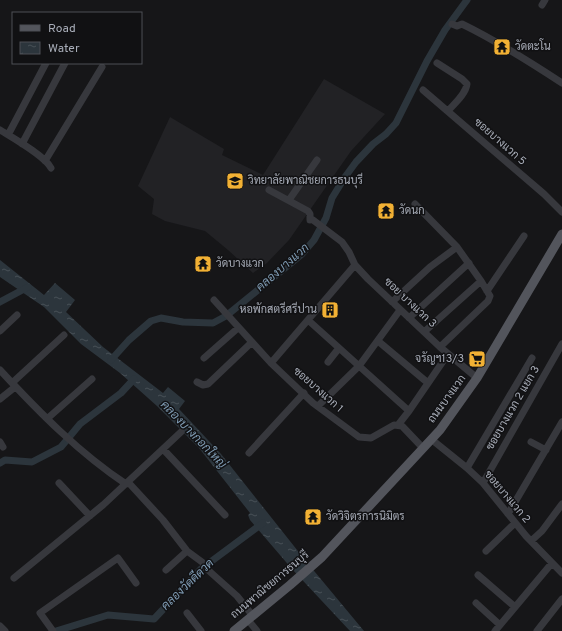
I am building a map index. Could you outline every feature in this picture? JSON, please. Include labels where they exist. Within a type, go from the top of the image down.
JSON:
[{"type":"main road","name":"ถนนบางแวก","points":[[322,556],[422,447],[440,430],[477,378],[562,234]]},
{"type":"main road","name":"ถนนพาณิชยการธนบุรี","points":[[234,631],[290,585],[322,556]]},
{"type":"street","points":[[452,24],[457,26],[462,24],[475,30],[520,56],[562,83]]},
{"type":"street","points":[[437,63],[462,79],[467,84],[467,88],[448,111]]},
{"type":"street","points":[[8,135],[45,64]]},
{"type":"street","points":[[22,144],[64,64]]},
{"type":"street","points":[[46,161],[102,68]]},
{"type":"street","name":"ซอยบางแวก 5","points":[[423,90],[544,194],[562,212]]},
{"type":"street","points":[[0,130],[46,161],[51,168]]},
{"type":"street","points":[[289,200],[317,160]]},
{"type":"street","name":"ซอย บางแวก 3","points":[[269,190],[308,211],[311,220],[336,236],[349,252],[355,265],[400,310],[440,347],[477,378]]},
{"type":"street","points":[[414,204],[457,247],[490,296],[488,301],[440,347]]},
{"type":"street","points":[[487,291],[524,236]]},
{"type":"street","points":[[392,302],[430,267],[457,247]]},
{"type":"street","points":[[410,318],[469,264]]},
{"type":"street","points":[[271,363],[355,265]]},
{"type":"street","points":[[424,332],[481,281]]},
{"type":"street","name":"ซอยบางแวก 1","points":[[214,300],[232,322],[271,363],[318,406],[359,438],[371,438],[394,425],[398,425]]},
{"type":"street","points":[[318,406],[359,366],[400,310]]},
{"type":"street","points":[[0,331],[17,315]]},
{"type":"street","points":[[308,320],[409,411]]},
{"type":"street","points":[[204,358],[238,328]]},
{"type":"street","points":[[0,399],[64,335]]},
{"type":"street","points":[[378,341],[428,383]]},
{"type":"street","points":[[196,382],[204,385],[208,384],[252,342]]},
{"type":"street","name":"ซอยบางแวก 2 แยก 3","points":[[483,483],[562,344]]},
{"type":"street","points":[[328,362],[339,348]]},
{"type":"street","points":[[422,447],[402,426],[398,425],[448,354]]},
{"type":"street","points":[[467,468],[532,358]]},
{"type":"street","points":[[0,370],[76,446],[127,483],[163,520],[187,551],[202,562],[208,570],[237,596],[257,631]]},
{"type":"street","points":[[48,418],[92,378]]},
{"type":"street","points":[[249,453],[304,393]]},
{"type":"street","points":[[508,514],[562,422]]},
{"type":"street","points":[[14,578],[90,516],[181,432]]},
{"type":"street","name":"ซอยบางแวก 2","points":[[431,439],[483,483],[515,523],[562,573]]},
{"type":"street","points":[[531,442],[546,450]]},
{"type":"street","points":[[164,449],[225,515]]},
{"type":"street","points":[[59,483],[90,516]]},
{"type":"street","points":[[531,541],[542,531],[562,504]]},
{"type":"street","points":[[486,551],[515,523]]},
{"type":"street","points":[[166,570],[187,551]]},
{"type":"street","points":[[51,628],[40,614],[118,558],[136,583]]},
{"type":"street","points":[[476,603],[497,628],[552,563]]},
{"type":"street","points":[[478,575],[515,607]]},
{"type":"street","points":[[537,631],[562,599]]},
{"type":"street","points":[[187,613],[201,631]]},
{"type":"street","points":[[0,626],[4,631]]},
{"type":"shaded area","name":"วิทยาลัยพาณิชยการธนบุรี","points":[[324,79],[385,114],[351,151],[289,240],[267,263],[253,273],[205,231],[165,221],[152,214],[154,199],[138,186],[170,117],[224,149],[222,155],[263,175]]},
{"type":"water","name":"คลองบางกอกใหญ่","points":[[0,260],[44,295],[55,283],[75,300],[66,312],[103,347],[163,393],[168,387],[185,401],[179,409],[221,454],[305,560],[364,631],[350,631],[292,569],[250,520],[248,515],[250,513],[199,448],[157,406],[120,373],[81,344],[44,307],[0,277]]},
{"type":"waterway","name":"คลองบางแวก","points":[[111,360],[129,340],[151,321],[161,318],[183,322],[213,323],[226,316],[302,254],[314,240],[326,218],[332,198],[345,177],[356,162],[396,123],[427,61],[445,30],[467,0]]},
{"type":"waterway","points":[[0,302],[28,287]]},
{"type":"waterway","points":[[0,463],[5,460],[32,462],[61,447],[80,424],[121,393],[134,379]]},
{"type":"waterway","name":"คลองวัดดีดวด","points":[[56,631],[108,615],[154,619],[201,569],[263,523]]},
{"type":"place","name":"วัดตะโน","points":[[502,47]]},
{"type":"place","name":"วิทยาลัยพาณิชยการธนบุรี","points":[[235,181]]},
{"type":"place","name":"วัดนก","points":[[386,211]]},
{"type":"place","name":"วัดบางแวก","points":[[203,264]]},
{"type":"place","name":"หอพักสตรีศรีปาน","points":[[330,310]]},
{"type":"place","name":"จรัญฯ13/3","points":[[477,359]]},
{"type":"place","name":"วัดวิจิตรการนิมิตร","points":[[313,517]]}]
